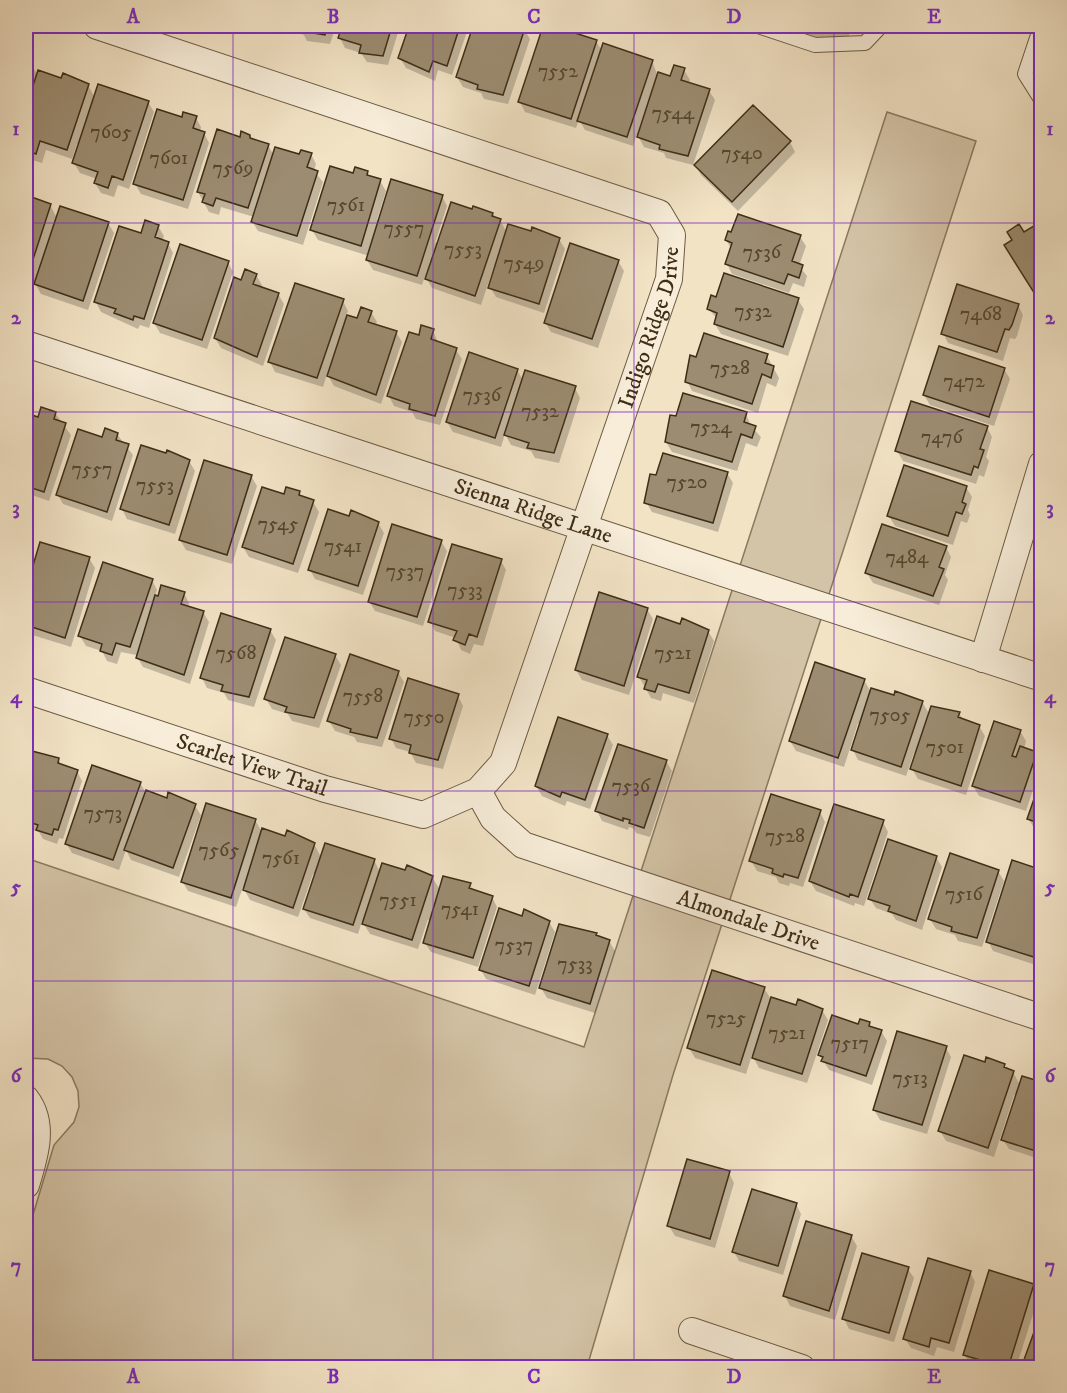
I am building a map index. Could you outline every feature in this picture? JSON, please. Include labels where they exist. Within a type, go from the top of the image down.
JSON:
[{"type":"street","name":"Indigo Ridge Drive","points":[[97,26],[659,213],[672,235],[669,279],[586,528],[503,763],[478,790]]},
{"type":"street","name":"Sienna Ridge Lane","points":[[26,344],[1041,678]]},
{"type":"street","points":[[983,659],[1041,464]]},
{"type":"street","name":"Scarlet View Trail","points":[[26,690],[325,789],[423,815],[478,790]]},
{"type":"street","name":"Almondale Drive","points":[[478,790],[493,818],[523,845],[1041,1017]]},
{"type":"street","points":[[26,1099],[37,1127],[36,1152],[26,1185]]},
{"type":"street","points":[[692,1331],[802,1368]]},
{"type":"lane","points":[[758,26],[815,45],[865,43],[881,26]]},
{"type":"lane","points":[[1041,26],[1025,74],[1041,101]]},
{"type":"shaded area","points":[[887,112],[976,141],[673,1075],[587,1367],[26,1368],[26,1238],[54,1145],[74,1122],[79,1107],[78,1091],[72,1077],[62,1066],[48,1059],[26,1058],[26,858],[584,1047]]},
{"type":"building","points":[[298,26],[328,26],[325,35],[300,31],[301,27]]},
{"type":"building","points":[[342,26],[392,26],[383,56],[359,53],[361,45],[338,38]]},
{"type":"building","points":[[409,26],[460,26],[447,66],[433,61],[429,72],[398,58]]},
{"type":"building","points":[[473,26],[525,28],[503,95],[477,89],[478,85],[456,77]]},
{"type":"building","points":[[543,26],[553,26],[597,40],[571,119],[518,102]]},
{"type":"building","points":[[820,26],[835,26],[834,30]]},
{"type":"building","points":[[603,43],[653,60],[627,137],[577,121]]},
{"type":"building","points":[[26,61],[32,63],[26,81]]},
{"type":"building","points":[[674,65],[685,68],[681,80],[710,89],[688,156],[659,149],[660,145],[637,137],[658,72],[670,76]]},
{"type":"building","points":[[38,70],[61,78],[63,73],[89,84],[67,150],[40,141],[36,154],[26,150],[26,108]]},
{"type":"building","points":[[98,84],[149,101],[123,180],[112,176],[108,188],[94,183],[98,172],[72,163]]},
{"type":"building","points":[[753,105],[791,141],[732,202],[694,165]]},
{"type":"building","points":[[157,109],[182,117],[183,112],[197,116],[193,128],[205,132],[183,200],[133,184]]},
{"type":"building","points":[[217,129],[240,137],[241,131],[250,135],[250,138],[269,144],[248,208],[216,198],[213,206],[202,202],[205,194],[197,192]]},
{"type":"building","points":[[275,147],[299,154],[301,150],[312,153],[307,167],[318,171],[297,236],[251,222]]},
{"type":"building","points":[[330,166],[353,173],[355,167],[368,171],[367,175],[381,179],[361,246],[310,230]]},
{"type":"building","points":[[391,179],[443,195],[417,276],[366,260]]},
{"type":"building","points":[[26,195],[51,204],[26,281]]},
{"type":"building","points":[[451,202],[472,209],[473,206],[493,213],[492,216],[501,219],[475,296],[425,279]]},
{"type":"building","points":[[60,206],[109,222],[83,301],[34,284]]},
{"type":"building","points":[[738,214],[801,235],[792,261],[803,265],[799,278],[788,274],[784,284],[725,264],[732,243],[725,240]]},
{"type":"building","points":[[145,220],[159,225],[155,237],[169,242],[144,319],[134,316],[133,320],[114,313],[116,309],[94,302],[119,226],[141,233]]},
{"type":"building","points":[[1042,221],[1042,297],[1038,299],[1004,245],[1012,240],[1007,232],[1019,224],[1024,232]]},
{"type":"building","points":[[508,224],[531,231],[532,227],[560,238],[539,304],[488,288]]},
{"type":"building","points":[[570,243],[619,260],[592,339],[544,323]]},
{"type":"building","points":[[180,244],[229,261],[202,340],[153,323]]},
{"type":"building","points":[[245,269],[257,274],[253,284],[279,293],[257,357],[214,338],[234,277],[241,280]]},
{"type":"building","points":[[724,273],[799,298],[783,347],[714,324],[717,313],[707,309],[711,295],[716,297]]},
{"type":"building","points":[[295,283],[344,299],[317,378],[268,362]]},
{"type":"building","points":[[957,284],[1019,304],[1012,325],[1009,330],[1005,329],[997,352],[941,334]]},
{"type":"building","points":[[361,307],[372,311],[368,322],[397,331],[376,395],[327,376],[347,315],[357,318]]},
{"type":"building","points":[[421,325],[434,329],[431,339],[457,348],[435,416],[409,409],[410,404],[387,396],[409,332],[419,335]]},
{"type":"building","points":[[704,333],[768,354],[765,363],[774,366],[771,378],[762,374],[752,404],[685,382],[690,355],[696,357]]},
{"type":"building","points":[[939,346],[1005,368],[989,417],[923,395]]},
{"type":"building","points":[[469,352],[518,369],[495,438],[446,422]]},
{"type":"building","points":[[525,370],[576,386],[554,453],[527,448],[529,443],[504,435]]},
{"type":"building","points":[[683,393],[747,412],[744,422],[756,426],[752,438],[741,434],[732,462],[665,442],[670,415],[676,416]]},
{"type":"building","points":[[911,401],[988,426],[980,449],[984,450],[978,468],[974,466],[971,475],[895,451]]},
{"type":"building","points":[[41,407],[56,412],[54,419],[66,423],[44,492],[26,486],[26,413],[38,417]]},
{"type":"building","points":[[105,428],[118,433],[116,440],[129,444],[107,512],[56,495],[78,429],[102,437]]},
{"type":"building","points":[[141,445],[166,453],[167,450],[190,460],[169,525],[120,509]]},
{"type":"building","points":[[663,453],[728,472],[713,523],[644,503],[650,474],[656,475]]},
{"type":"building","points":[[204,460],[252,475],[227,555],[179,540]]},
{"type":"building","points":[[904,465],[967,486],[962,502],[966,504],[962,514],[956,512],[948,536],[887,516]]},
{"type":"building","points":[[262,487],[284,494],[286,487],[300,491],[299,495],[314,500],[293,564],[242,547]]},
{"type":"building","points":[[328,509],[349,516],[351,510],[379,522],[358,586],[308,570]]},
{"type":"building","points":[[392,524],[442,540],[417,617],[368,602]]},
{"type":"building","points":[[882,524],[947,546],[939,567],[944,569],[933,596],[865,573]]},
{"type":"building","points":[[40,542],[90,557],[65,638],[26,625],[26,589]]},
{"type":"building","points":[[452,544],[502,559],[477,637],[469,634],[465,645],[453,640],[457,631],[428,622]]},
{"type":"building","points":[[103,562],[153,579],[130,647],[116,643],[112,655],[100,651],[102,644],[78,636]]},
{"type":"building","points":[[161,585],[185,592],[181,604],[204,611],[184,675],[136,658],[155,595],[158,596]]},
{"type":"building","points":[[599,592],[648,608],[624,686],[575,670]]},
{"type":"building","points":[[221,613],[271,629],[249,697],[221,691],[223,685],[200,678]]},
{"type":"building","points":[[657,616],[680,624],[682,618],[709,630],[689,693],[658,684],[655,692],[644,689],[647,680],[637,677]]},
{"type":"building","points":[[285,637],[336,654],[314,718],[285,712],[287,707],[264,699]]},
{"type":"building","points":[[350,654],[399,671],[377,738],[350,732],[351,729],[327,721]]},
{"type":"building","points":[[815,662],[865,679],[838,758],[789,741]]},
{"type":"building","points":[[408,678],[459,694],[438,760],[409,753],[411,745],[389,739]]},
{"type":"building","points":[[871,688],[894,695],[895,691],[923,701],[901,767],[851,750]]},
{"type":"building","points":[[931,706],[960,712],[958,717],[980,725],[961,786],[910,769]]},
{"type":"building","points":[[558,717],[608,734],[585,800],[562,792],[560,797],[535,786]]},
{"type":"building","points":[[994,721],[1021,730],[1012,756],[1016,757],[1020,746],[1037,752],[1020,802],[972,786]]},
{"type":"building","points":[[618,744],[667,760],[644,828],[629,823],[630,820],[623,818],[623,821],[595,811]]},
{"type":"building","points":[[32,751],[59,758],[58,763],[78,770],[58,830],[54,829],[52,835],[36,830],[38,825],[26,821],[26,770]]},
{"type":"building","points":[[92,765],[141,782],[113,860],[65,844]]},
{"type":"building","points":[[1042,776],[1042,824],[1027,819]]},
{"type":"building","points":[[146,790],[167,798],[168,792],[196,804],[173,868],[124,850]]},
{"type":"building","points":[[771,794],[821,810],[798,878],[784,874],[783,877],[772,873],[773,869],[749,861]]},
{"type":"building","points":[[206,803],[256,819],[231,898],[181,882]]},
{"type":"building","points":[[834,804],[884,820],[858,897],[850,894],[849,897],[809,881]]},
{"type":"building","points":[[262,828],[285,836],[287,830],[315,843],[293,908],[243,890]]},
{"type":"building","points":[[888,839],[937,856],[916,921],[888,911],[890,906],[868,899]]},
{"type":"building","points":[[325,843],[375,859],[353,925],[303,909]]},
{"type":"building","points":[[950,853],[999,870],[977,938],[951,931],[952,927],[928,919]]},
{"type":"building","points":[[1012,860],[1042,870],[1042,946],[1037,958],[986,942]]},
{"type":"building","points":[[382,863],[405,870],[407,865],[433,876],[412,940],[362,924]]},
{"type":"building","points":[[443,876],[471,883],[469,888],[493,896],[473,958],[423,943]]},
{"type":"building","points":[[499,908],[522,916],[524,909],[550,921],[529,986],[479,970]]},
{"type":"building","points":[[559,924],[597,933],[596,935],[610,940],[590,1004],[539,988]]},
{"type":"building","points":[[712,970],[765,987],[740,1065],[687,1048]]},
{"type":"building","points":[[771,997],[796,1005],[798,999],[823,1009],[802,1074],[752,1058]]},
{"type":"building","points":[[832,1015],[858,1024],[860,1019],[870,1022],[869,1026],[882,1030],[866,1076],[821,1061],[823,1057],[818,1055]]},
{"type":"building","points":[[897,1031],[947,1046],[922,1125],[873,1110]]},
{"type":"building","points":[[964,1055],[985,1062],[986,1057],[1005,1064],[1004,1067],[1014,1071],[988,1148],[938,1131]]},
{"type":"building","points":[[1022,1076],[1042,1082],[1042,1153],[1001,1140]]},
{"type":"building","points":[[687,1159],[730,1171],[710,1239],[667,1226]]},
{"type":"building","points":[[752,1189],[797,1203],[778,1266],[732,1252]]},
{"type":"building","points":[[806,1221],[852,1235],[829,1311],[783,1296]]},
{"type":"building","points":[[862,1253],[909,1267],[889,1333],[842,1319]]},
{"type":"building","points":[[928,1258],[971,1271],[949,1343],[931,1338],[929,1347],[903,1339]]},
{"type":"building","points":[[989,1270],[1034,1284],[1008,1368],[963,1355]]},
{"type":"building","points":[[1042,1310],[1042,1368],[1021,1368]]}]
